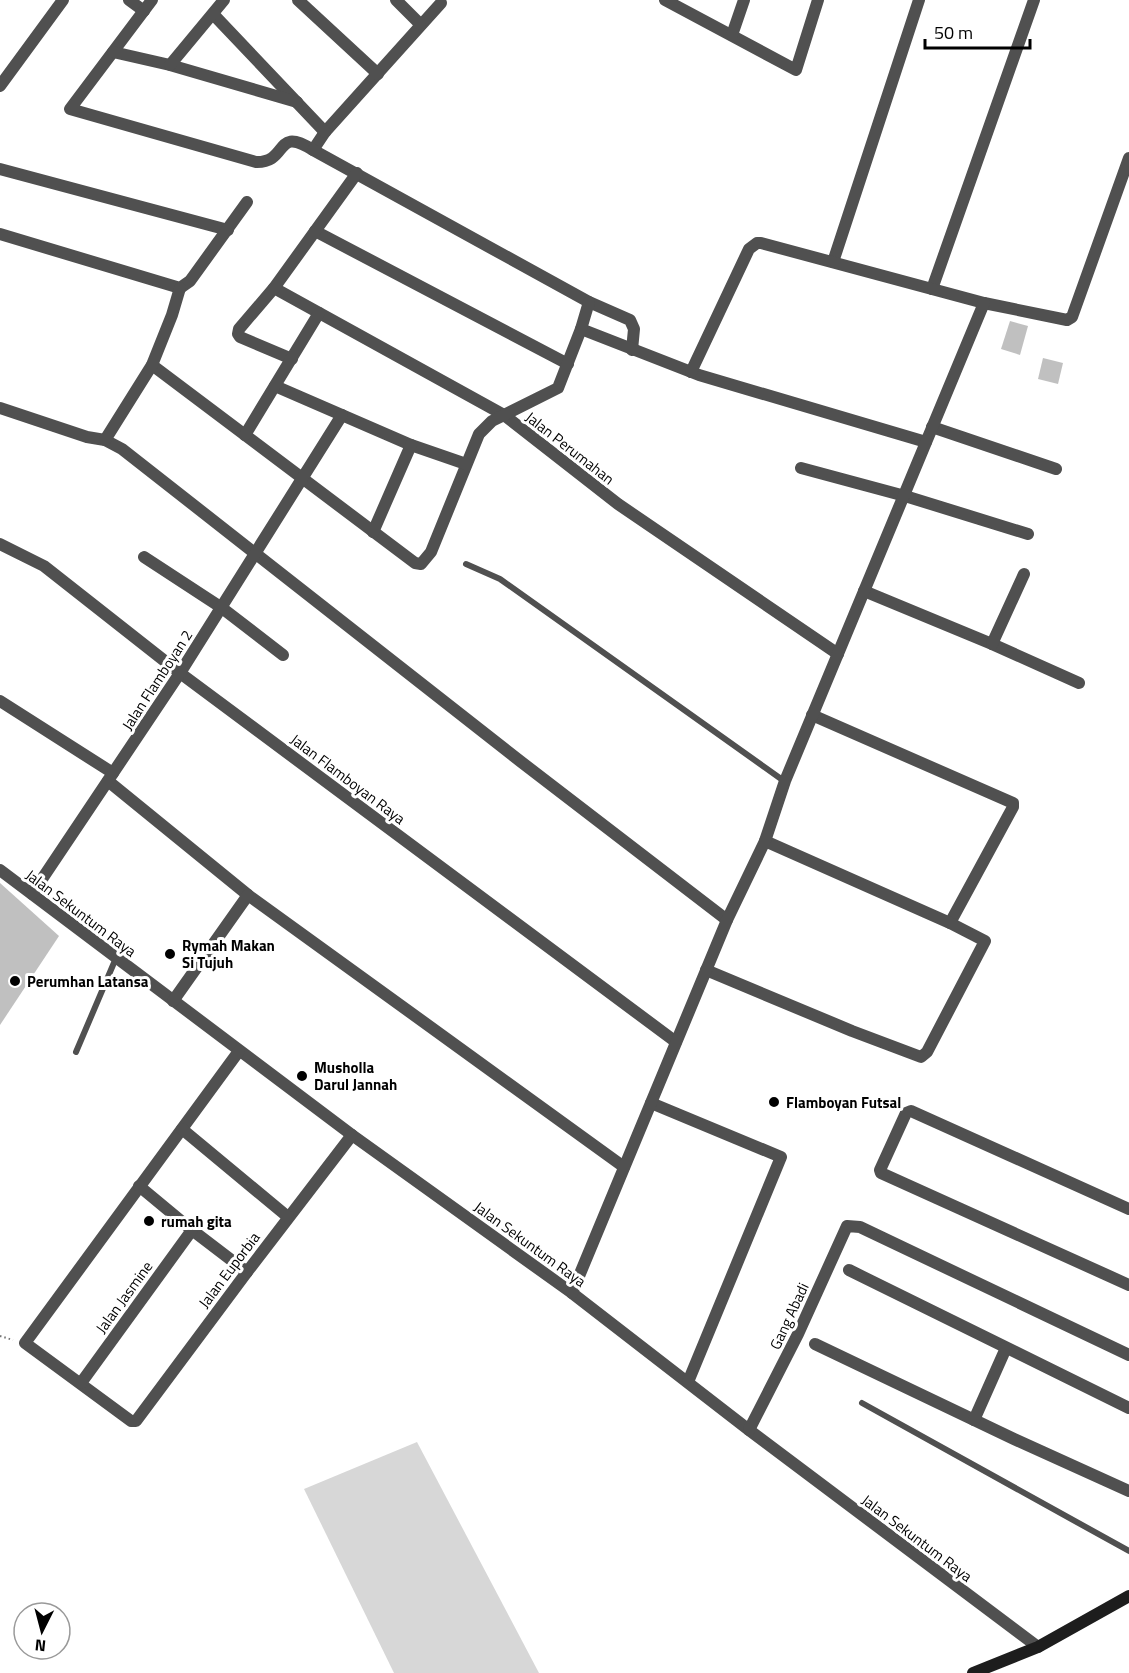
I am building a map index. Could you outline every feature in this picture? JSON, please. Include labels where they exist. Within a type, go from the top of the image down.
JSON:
[{"type":"main road","points":[[973,1673],[1038,1647],[1129,1596]]},
{"type":"street","points":[[0,86],[63,0]]},
{"type":"street","points":[[129,0],[144,11]]},
{"type":"street","points":[[152,0],[70,108],[256,162],[264,162],[273,158],[288,142],[299,141],[589,302],[632,322],[632,350]]},
{"type":"street","points":[[170,65],[224,0]]},
{"type":"street","points":[[298,0],[378,74]]},
{"type":"street","points":[[396,0],[420,24]]},
{"type":"street","points":[[665,0],[796,70],[818,0]]},
{"type":"street","points":[[732,35],[744,0]]},
{"type":"street","points":[[833,262],[919,0]]},
{"type":"street","points":[[932,289],[1034,0]]},
{"type":"street","points":[[313,150],[325,132],[441,3]]},
{"type":"street","points":[[213,14],[325,132]]},
{"type":"street","points":[[113,52],[170,65],[297,102]]},
{"type":"street","points":[[691,372],[753,246],[762,243],[984,303],[1067,320],[1072,317],[1129,158]]},
{"type":"street","points":[[0,169],[228,230]]},
{"type":"street","points":[[292,359],[240,338],[239,329],[274,288],[357,173]]},
{"type":"street","points":[[105,440],[152,365],[180,288],[190,281],[247,202]]},
{"type":"street","points":[[315,231],[568,364]]},
{"type":"street","points":[[0,234],[180,288]]},
{"type":"street","name":"Jalan Perumahan","points":[[274,288],[504,415],[618,504],[838,654]]},
{"type":"street","points":[[152,365],[415,563],[424,562],[431,552],[479,434],[492,421],[558,388],[589,302]]},
{"type":"street","points":[[572,1293],[727,920],[765,841],[785,782],[812,715],[984,303]]},
{"type":"street","points":[[245,435],[319,313]]},
{"type":"street","points":[[581,329],[691,372],[926,442]]},
{"type":"street","points":[[275,386],[411,445],[466,464]]},
{"type":"street","points":[[0,408],[87,437],[105,440],[122,449],[727,920]]},
{"type":"street","name":"Jalan Flamboyan 2","points":[[32,894],[180,673],[342,415]]},
{"type":"street","points":[[932,427],[1056,469]]},
{"type":"street","points":[[373,532],[411,445]]},
{"type":"street","points":[[801,468],[905,496],[1028,534]]},
{"type":"street","name":"Jalan Flamboyan Raya","points":[[1,547],[44,566],[180,673],[676,1042]]},
{"type":"street","points":[[144,557],[222,608],[283,655]]},
{"type":"street","points":[[992,644],[1024,573]]},
{"type":"street","points":[[864,591],[1079,683]]},
{"type":"street","points":[[0,701],[110,777],[248,895],[624,1167]]},
{"type":"street","points":[[812,715],[1013,803],[1013,807],[950,922]]},
{"type":"street","points":[[706,970],[921,1057],[927,1052],[985,941],[950,922],[765,841]]},
{"type":"street","name":"Jalan Sekuntum Raya","points":[[0,870],[239,1052],[572,1293],[749,1430],[1038,1647]]},
{"type":"street","points":[[173,1001],[248,895]]},
{"type":"street","points":[[81,1383],[25,1343],[239,1052]]},
{"type":"street","points":[[651,1103],[781,1157],[688,1382]]},
{"type":"street","points":[[1129,1209],[911,1111],[906,1113],[880,1170],[881,1173],[1129,1285]]},
{"type":"street","points":[[182,1129],[288,1217]]},
{"type":"street","name":"Jalan Euporbia","points":[[81,1383],[131,1421],[136,1421],[352,1135]]},
{"type":"street","points":[[140,1186],[247,1272]]},
{"type":"street","name":"Gang Abadi","points":[[749,1430],[798,1334],[845,1229],[852,1225],[1129,1355]]},
{"type":"street","name":"Jalan Jasmine","points":[[81,1383],[192,1230]]},
{"type":"street","points":[[849,1270],[1129,1408]]},
{"type":"street","points":[[815,1344],[1129,1491]]},
{"type":"street","points":[[974,1420],[1006,1348]]},
{"type":"lane","points":[[466,564],[500,579],[785,782]]},
{"type":"lane","points":[[76,1052],[116,957]]},
{"type":"lane","points":[[862,1403],[1129,1551]]},
{"type":"shaded area","points":[[417,1442],[539,1673],[394,1673],[304,1489]]},
{"type":"building","points":[[1010,321],[1028,326],[1020,355],[1001,349]]},
{"type":"building","points":[[1043,358],[1063,363],[1058,384],[1038,379]]},
{"type":"building","name":"Perumhan Latansa","points":[[0,883],[59,936],[0,1025]]},
{"type":"place","name":"Rymah Makan Si Tujuh","points":[[170,954]]},
{"type":"place","name":"Perumhan Latansa","points":[[15,981]]},
{"type":"place","name":"Musholla Darul Jannah","points":[[302,1076]]},
{"type":"place","name":"Flamboyan Futsal","points":[[774,1102]]},
{"type":"place","name":"rumah gita","points":[[149,1221]]}]
